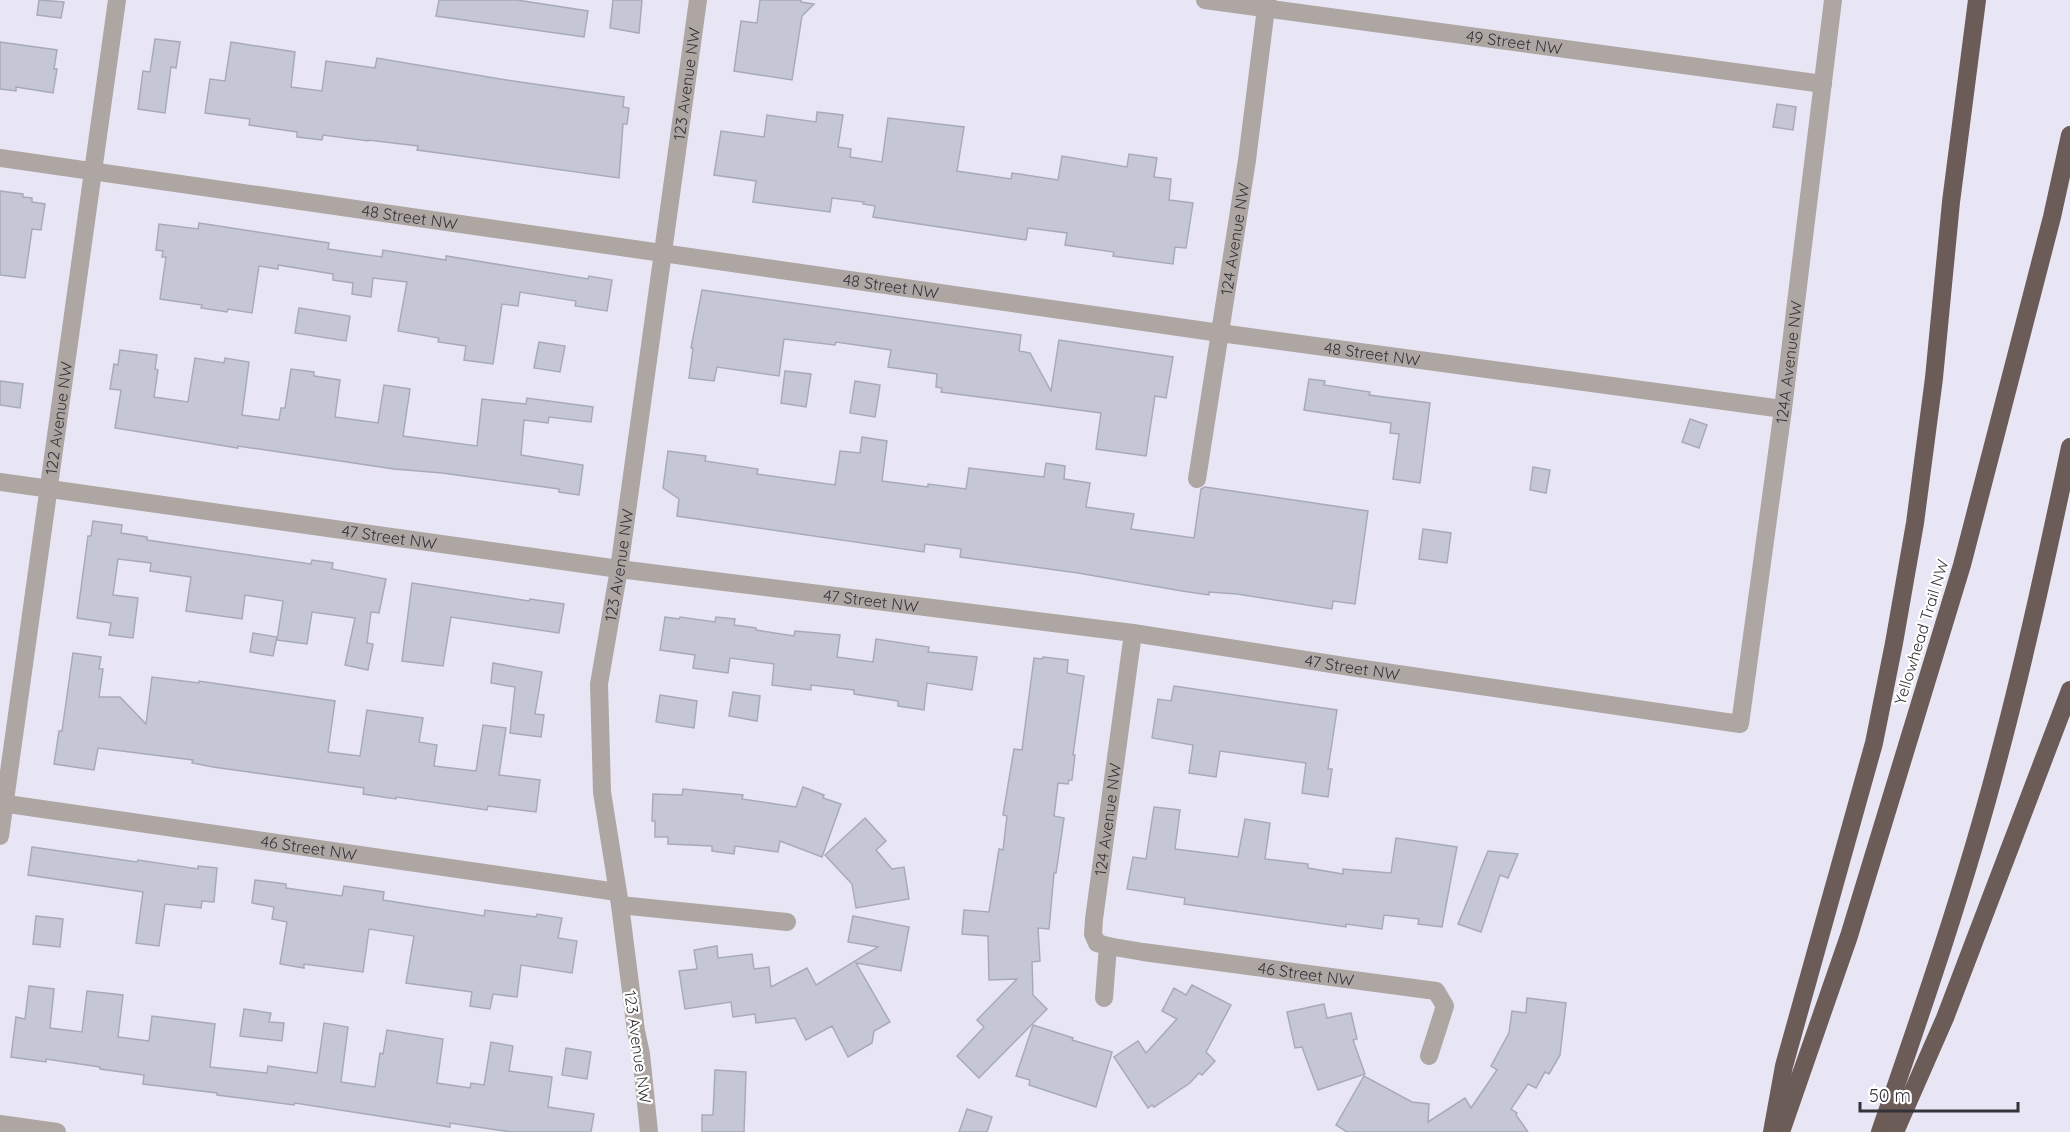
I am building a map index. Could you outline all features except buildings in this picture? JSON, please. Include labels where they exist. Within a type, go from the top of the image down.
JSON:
[{"type":"highway","points":[[1772,1132],[1784,1066],[1874,743],[1894,643],[1915,523],[1935,378],[1951,202],[1977,0]]},
{"type":"highway","name":"Yellowhead Trail NW","points":[[1781,1132],[1849,936],[1962,566],[2052,217],[2070,135]]},
{"type":"highway","points":[[1880,1132],[1954,914],[1998,758],[2037,605],[2070,447]]},
{"type":"highway","points":[[1895,1132],[1945,1018],[2070,690]]},
{"type":"street","name":"122 Avenue NW","points":[[0,836],[2,803],[117,0]]},
{"type":"street","name":"123 Avenue NW","points":[[649,1132],[641,1054],[602,792],[599,684],[620,569],[698,0]]},
{"type":"street","name":"49 Street NW","points":[[1205,0],[1267,4],[1823,84]]},
{"type":"street","name":"124A Avenue NW","points":[[1740,724],[1783,409],[1833,0]]},
{"type":"street","name":"124 Avenue NW","points":[[1197,479],[1247,160],[1267,4]]},
{"type":"street","name":"48 Street NW","points":[[0,158],[1220,333],[1783,409]]},
{"type":"street","name":"47 Street NW","points":[[0,482],[620,569],[1133,633],[1740,724]]},
{"type":"street","name":"124 Avenue NW","points":[[1107,946],[1097,943],[1093,934],[1094,919],[1133,633]]},
{"type":"street","name":"46 Street NW","points":[[2,803],[787,922]]},
{"type":"street","name":"46 Street NW","points":[[1107,946],[1436,992],[1444,1006],[1429,1056]]},
{"type":"street","points":[[1104,998],[1107,946]]},
{"type":"street","points":[[0,1124],[57,1132]]}]
